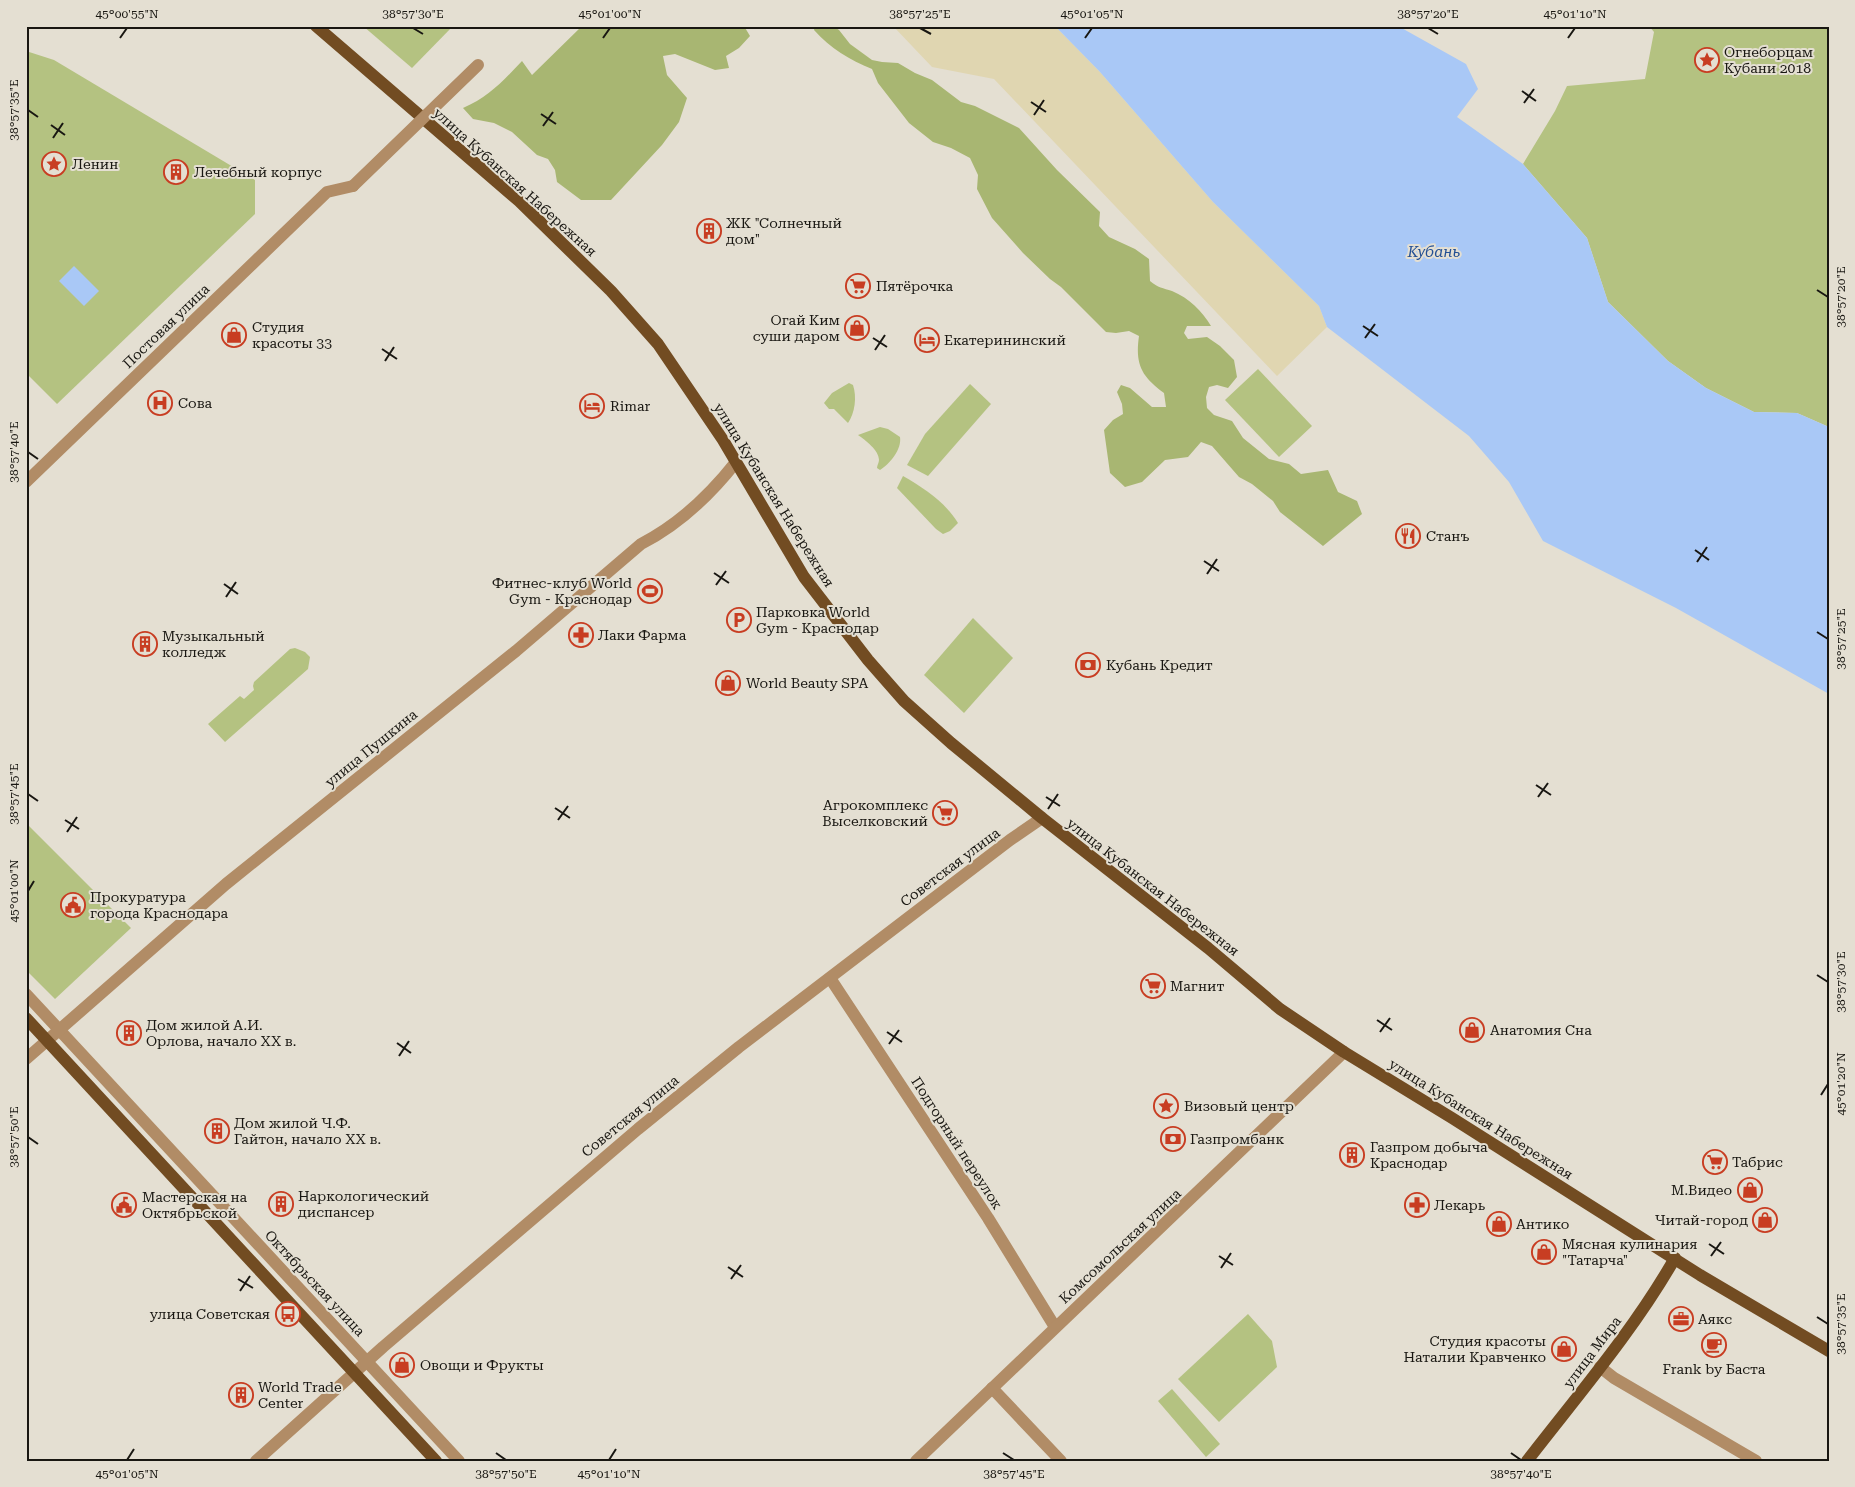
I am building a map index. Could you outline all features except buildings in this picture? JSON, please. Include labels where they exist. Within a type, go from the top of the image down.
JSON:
[{"type":"main road","name":"улица Кубанская Набережная","points":[[316,26],[519,201],[611,290],[658,344],[736,462],[804,577],[868,660],[904,700],[947,740],[1042,818],[1208,948],[1280,1010],[1344,1052],[1675,1258],[1829,1351]]},
{"type":"main road","points":[[26,1018],[436,1461]]},
{"type":"main road","name":"улица Мира","points":[[1528,1461],[1659,1287],[1675,1258]]},
{"type":"street","name":"Постовая улица","points":[[26,482],[327,192],[353,186],[478,65]]},
{"type":"street","name":"улица Пушкина","points":[[26,1059],[226,884],[516,650],[641,544],[661,534],[715,489],[736,462]]},
{"type":"street","name":"Советская улица","points":[[256,1461],[354,1372],[638,1128],[740,1047],[1010,840],[1042,818]]},
{"type":"street","name":"Подгорный переулок","points":[[830,978],[988,1218],[1055,1328]]},
{"type":"street","name":"Октябрьская улица","points":[[26,994],[459,1461]]},
{"type":"street","name":"Комсомольская улица","points":[[916,1461],[1344,1052]]},
{"type":"street","points":[[1600,1367],[1614,1378],[1756,1461]]},
{"type":"street","points":[[992,1388],[1061,1461]]},
{"type":"green space","points":[[363,26],[453,26],[412,68]]},
{"type":"green space","points":[[582,26],[744,26],[750,36],[739,48],[726,56],[729,68],[715,70],[675,54],[663,56],[667,75],[687,98],[679,122],[662,145],[611,200],[581,200],[557,182],[555,170],[548,159],[537,155],[512,132],[494,123],[473,119],[463,108],[488,94],[522,61],[532,75]]},
{"type":"green space","points":[[815,26],[833,26],[839,30],[850,44],[872,60],[898,63],[932,80],[961,102],[975,106],[1019,128],[1057,170],[1100,212],[1099,226],[1109,237],[1135,249],[1149,259],[1150,281],[1184,297],[1204,315],[1211,326],[1187,326],[1184,333],[1188,339],[1207,337],[1220,346],[1234,360],[1237,377],[1228,388],[1217,385],[1209,387],[1206,397],[1207,408],[1214,415],[1232,421],[1243,438],[1269,459],[1289,464],[1301,474],[1328,470],[1338,492],[1357,501],[1362,514],[1323,546],[1280,512],[1273,501],[1252,484],[1239,477],[1212,446],[1201,442],[1188,457],[1165,460],[1142,482],[1125,487],[1110,473],[1104,430],[1113,420],[1123,414],[1122,404],[1117,392],[1121,385],[1130,388],[1152,407],[1166,407],[1164,393],[1150,381],[1141,369],[1138,354],[1139,336],[1129,331],[1106,332],[1061,287],[1050,279],[1023,253],[992,218],[977,189],[978,175],[970,158],[951,148],[933,142],[909,123],[878,83],[872,69],[856,62],[834,48],[814,30]]},
{"type":"green space","points":[[1649,26],[1829,26],[1829,427],[1797,413],[1754,412],[1706,388],[1668,361],[1608,302],[1587,238],[1523,164],[1555,111],[1567,86],[1645,79],[1654,32]]},
{"type":"green space","points":[[26,51],[54,60],[255,180],[255,214],[57,404],[26,373]]},
{"type":"green space","points":[[1258,369],[1312,426],[1279,457],[1225,400]]},
{"type":"green space","points":[[849,383],[853,385],[855,400],[854,410],[848,423],[834,409],[829,409],[824,403],[832,393]]},
{"type":"green space","points":[[970,384],[991,404],[928,476],[907,465],[925,434]]},
{"type":"green space","points":[[880,427],[888,429],[900,437],[900,442],[894,456],[880,470],[877,468],[879,460],[877,453],[858,435]]},
{"type":"green space","points":[[903,476],[926,491],[953,515],[958,523],[950,531],[943,534],[936,529],[897,488]]},
{"type":"green space","points":[[973,618],[1013,658],[964,713],[924,675]]},
{"type":"green space","points":[[295,648],[305,652],[310,657],[308,669],[225,742],[208,724],[240,696],[244,699],[254,690],[254,682],[290,649]]},
{"type":"green space","points":[[26,823],[131,928],[55,999],[26,970]]},
{"type":"green space","points":[[1248,1314],[1272,1341],[1277,1367],[1219,1422],[1178,1379]]},
{"type":"green space","points":[[1172,1389],[1220,1444],[1206,1457],[1158,1401]]},
{"type":"sand","points":[[893,26],[1055,26],[1100,72],[1213,202],[1319,306],[1327,327],[1277,376],[994,79],[932,67]]},
{"type":"water","name":"Кубань","points":[[1055,26],[1398,26],[1466,64],[1478,89],[1457,117],[1523,164],[1587,238],[1608,302],[1668,361],[1706,388],[1754,412],[1797,413],[1829,427],[1829,694],[1676,608],[1543,541],[1509,482],[1469,436],[1327,327],[1319,306],[1213,202],[1100,72]]},
{"type":"water","points":[[74,266],[99,291],[84,306],[59,281]]},
{"type":"place","name":"Огнеборцам Кубани 2018","points":[[1707,60]]},
{"type":"place","name":"Ленин","points":[[54,164]]},
{"type":"place","name":"Лечебный корпус","points":[[176,172]]},
{"type":"place","name":"ЖК \"Солнечный дом\"","points":[[709,231]]},
{"type":"place","name":"Пятёрочка","points":[[858,286]]},
{"type":"place","name":"Огай Ким суши даром","points":[[857,328]]},
{"type":"place","name":"Студия красоты 33","points":[[234,335]]},
{"type":"place","name":"Екатерининский","points":[[927,340]]},
{"type":"place","name":"Сова","points":[[160,403]]},
{"type":"place","name":"Rimar","points":[[592,406]]},
{"type":"place","name":"Станъ","points":[[1408,536]]},
{"type":"place","name":"Фитнес-клуб World Gym - Краснодар","points":[[650,591]]},
{"type":"place","name":"Парковка World Gym - Краснодар","points":[[739,620]]},
{"type":"place","name":"Лаки Фарма","points":[[581,635]]},
{"type":"place","name":"Музыкальный колледж","points":[[145,644]]},
{"type":"place","name":"Кубань Кредит","points":[[1088,665]]},
{"type":"place","name":"World Beauty SPA","points":[[728,683]]},
{"type":"place","name":"Агрокомплекс Выселковский","points":[[945,813]]},
{"type":"place","name":"Прокуратура города Краснодара","points":[[73,905]]},
{"type":"place","name":"Магнит","points":[[1153,986]]},
{"type":"place","name":"Анатомия Сна","points":[[1472,1030]]},
{"type":"place","name":"Дом жилой А.И. Орлова, начало XX в.","points":[[129,1033]]},
{"type":"place","name":"Визовый центр","points":[[1166,1106]]},
{"type":"place","name":"Дом жилой Ч.Ф. Гайтон, начало XX в.","points":[[217,1131]]},
{"type":"place","name":"Газпромбанк","points":[[1173,1139]]},
{"type":"place","name":"Газпром добыча Краснодар","points":[[1352,1155]]},
{"type":"place","name":"Табрис","points":[[1715,1162]]},
{"type":"place","name":"М.Видео","points":[[1750,1190]]},
{"type":"place","name":"Наркологический диспансер","points":[[281,1204]]},
{"type":"place","name":"Мастерская на Октябрьской","points":[[124,1205]]},
{"type":"place","name":"Лекарь","points":[[1417,1205]]},
{"type":"place","name":"Читай-город","points":[[1765,1220]]},
{"type":"place","name":"Антико","points":[[1499,1224]]},
{"type":"place","name":"Мясная кулинария \"Татарча\"","points":[[1544,1252]]},
{"type":"place","name":"улица Советская","points":[[288,1314]]},
{"type":"place","name":"Аякс","points":[[1681,1319]]},
{"type":"place","name":"Frank by Баста","points":[[1714,1345]]},
{"type":"place","name":"Студия красоты Наталии Кравченко","points":[[1564,1349]]},
{"type":"place","name":"Овощи и Фрукты","points":[[402,1365]]},
{"type":"place","name":"World Trade Center","points":[[241,1395]]}]
